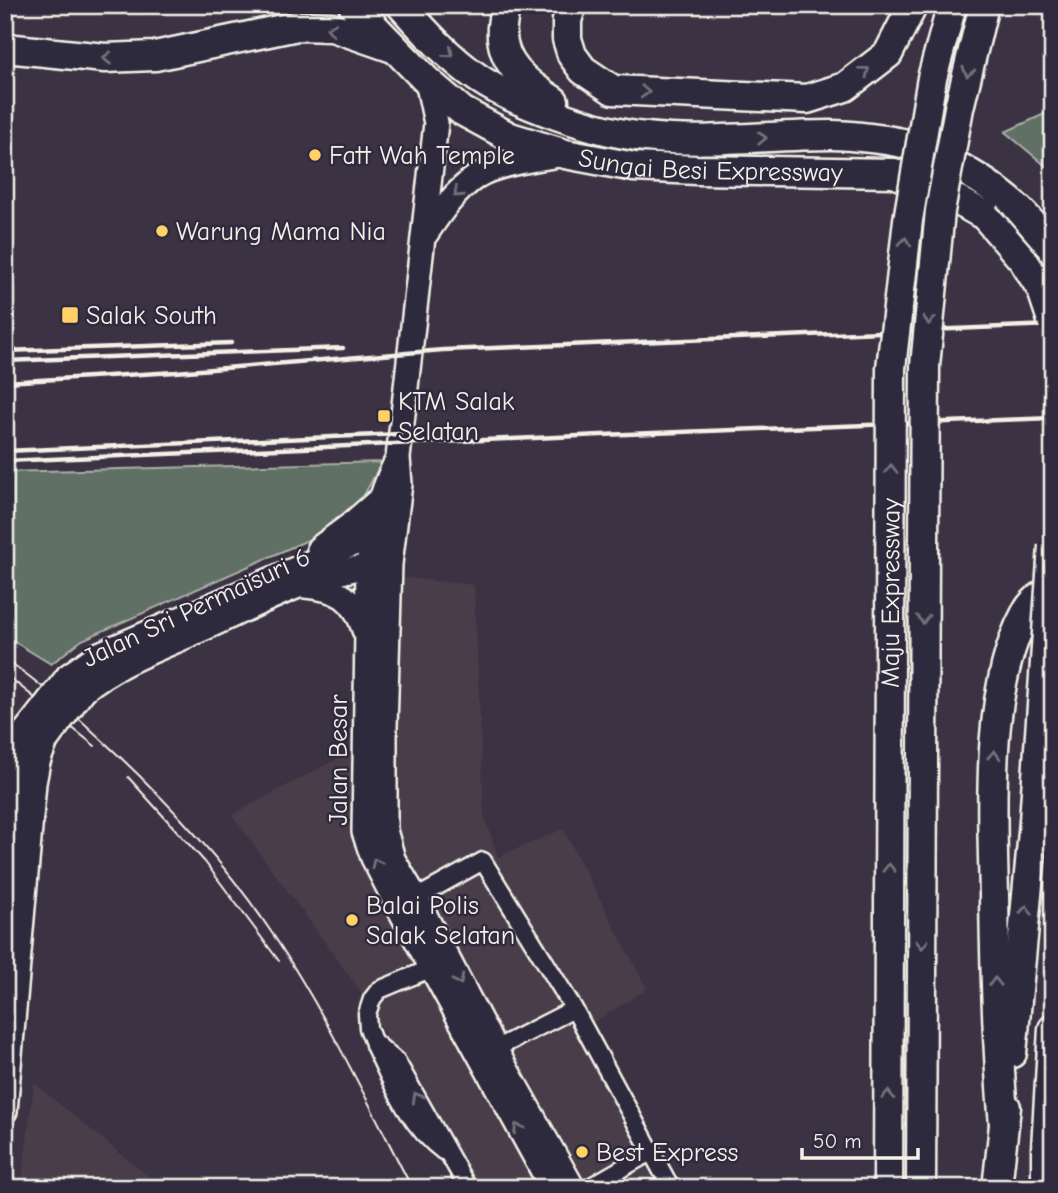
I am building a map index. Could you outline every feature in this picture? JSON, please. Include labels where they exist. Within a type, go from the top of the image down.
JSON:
[{"type":"highway","name":"Sungai Besi Expressway","points":[[354,5],[427,81],[462,111],[510,137],[565,154],[634,167],[894,173],[957,200],[985,216],[1023,260],[1042,290],[1053,323]]},
{"type":"highway","name":"Sungai Besi Expressway","points":[[401,5],[430,37],[478,78],[538,109],[593,125],[643,137],[694,141],[834,135],[908,144],[967,171],[1006,198],[1036,228],[1053,256]]},
{"type":"highway","points":[[508,5],[504,12],[501,40],[510,64],[530,86],[593,125]]},
{"type":"highway","points":[[572,5],[567,20],[567,39],[572,55],[583,70],[613,90],[807,99],[845,88],[888,54],[913,5]]},
{"type":"highway","name":"Maju Expressway","points":[[888,1188],[891,368],[908,220],[929,90],[952,5]]},
{"type":"highway","name":"Maju Expressway","points":[[921,1188],[925,366],[940,211],[959,108],[984,5]]},
{"type":"highway","points":[[5,48],[105,58],[155,56],[297,26],[332,27],[396,49]]},
{"type":"highway","points":[[997,1188],[1034,821],[1053,546]]},
{"type":"highway","points":[[1004,1124],[996,998],[993,750],[1013,645],[1025,614],[1032,604],[1053,588]]},
{"type":"highway","points":[[1046,1188],[1053,1029]]},
{"type":"street","name":"Jalan Besar","points":[[382,537],[400,484],[398,458],[425,237],[436,123],[427,81]]},
{"type":"street","name":"Jalan Besar","points":[[425,237],[446,205],[477,176],[523,160],[565,154]]},
{"type":"street","name":"Jalan Besar","points":[[398,458],[382,498],[379,565],[366,640],[365,832],[373,858],[552,1188]]},
{"type":"street","points":[[366,640],[360,618],[353,605],[342,594],[295,578],[382,498]]},
{"type":"street","name":"Jalan Sri Permaisuri 6","points":[[5,876],[13,774],[18,752],[36,736],[76,683],[116,668],[382,537]]},
{"type":"street","name":"Jalan Besar","points":[[379,565],[385,726],[385,830],[393,859],[573,1188]]},
{"type":"street","name":"Jalan Sri Permaisuri 6","points":[[295,578],[379,565]]},
{"type":"street","name":"Jalan Sri Permaisuri 6","points":[[5,1111],[38,762],[36,736]]},
{"type":"street","points":[[416,898],[483,860],[574,1009],[671,1188]]},
{"type":"street","points":[[432,968],[379,990],[372,999],[367,1014],[368,1028],[373,1041],[397,1062],[468,1188]]},
{"type":"street","points":[[495,1049],[574,1009]]},
{"type":"street","points":[[588,1188],[652,1151]]},
{"type":"shaded area","points":[[396,577],[474,585],[484,816],[498,857],[563,829],[647,989],[591,1024],[682,1188],[472,1188],[359,989],[232,815],[348,753],[390,741]]},
{"type":"shaded area","points":[[34,1083],[162,1188],[21,1188]]},
{"type":"green space","points":[[1053,110],[1053,168],[1046,166],[1005,132]]},
{"type":"green space","points":[[382,462],[352,512],[317,536],[82,640],[51,664],[5,636],[5,472]]},
{"type":"tram line","points":[[5,659],[55,698],[127,763],[173,809],[236,883],[274,936],[312,997],[412,1188]]},
{"type":"tram line","points":[[5,674],[95,746]]},
{"type":"tram line","points":[[128,777],[205,862],[279,961]]},
{"type":"railway","points":[[5,382],[176,372],[443,350],[1053,325]]},
{"type":"railway","points":[[5,351],[231,343]]},
{"type":"railway","points":[[5,361],[343,348]]},
{"type":"railway","points":[[5,461],[1053,418]]},
{"type":"railway","points":[[5,451],[400,434]]},
{"type":"place","name":"Fatt Wah Temple","points":[[315,155]]},
{"type":"place","name":"Warung Mama Nia","points":[[162,231]]},
{"type":"place","name":"Salak South","points":[[70,315]]},
{"type":"place","name":"KTM Salak Selatan","points":[[384,416]]},
{"type":"place","name":"Balai Polis Salak Selatan","points":[[352,920]]},
{"type":"place","name":"Best Express","points":[[582,1152]]}]
